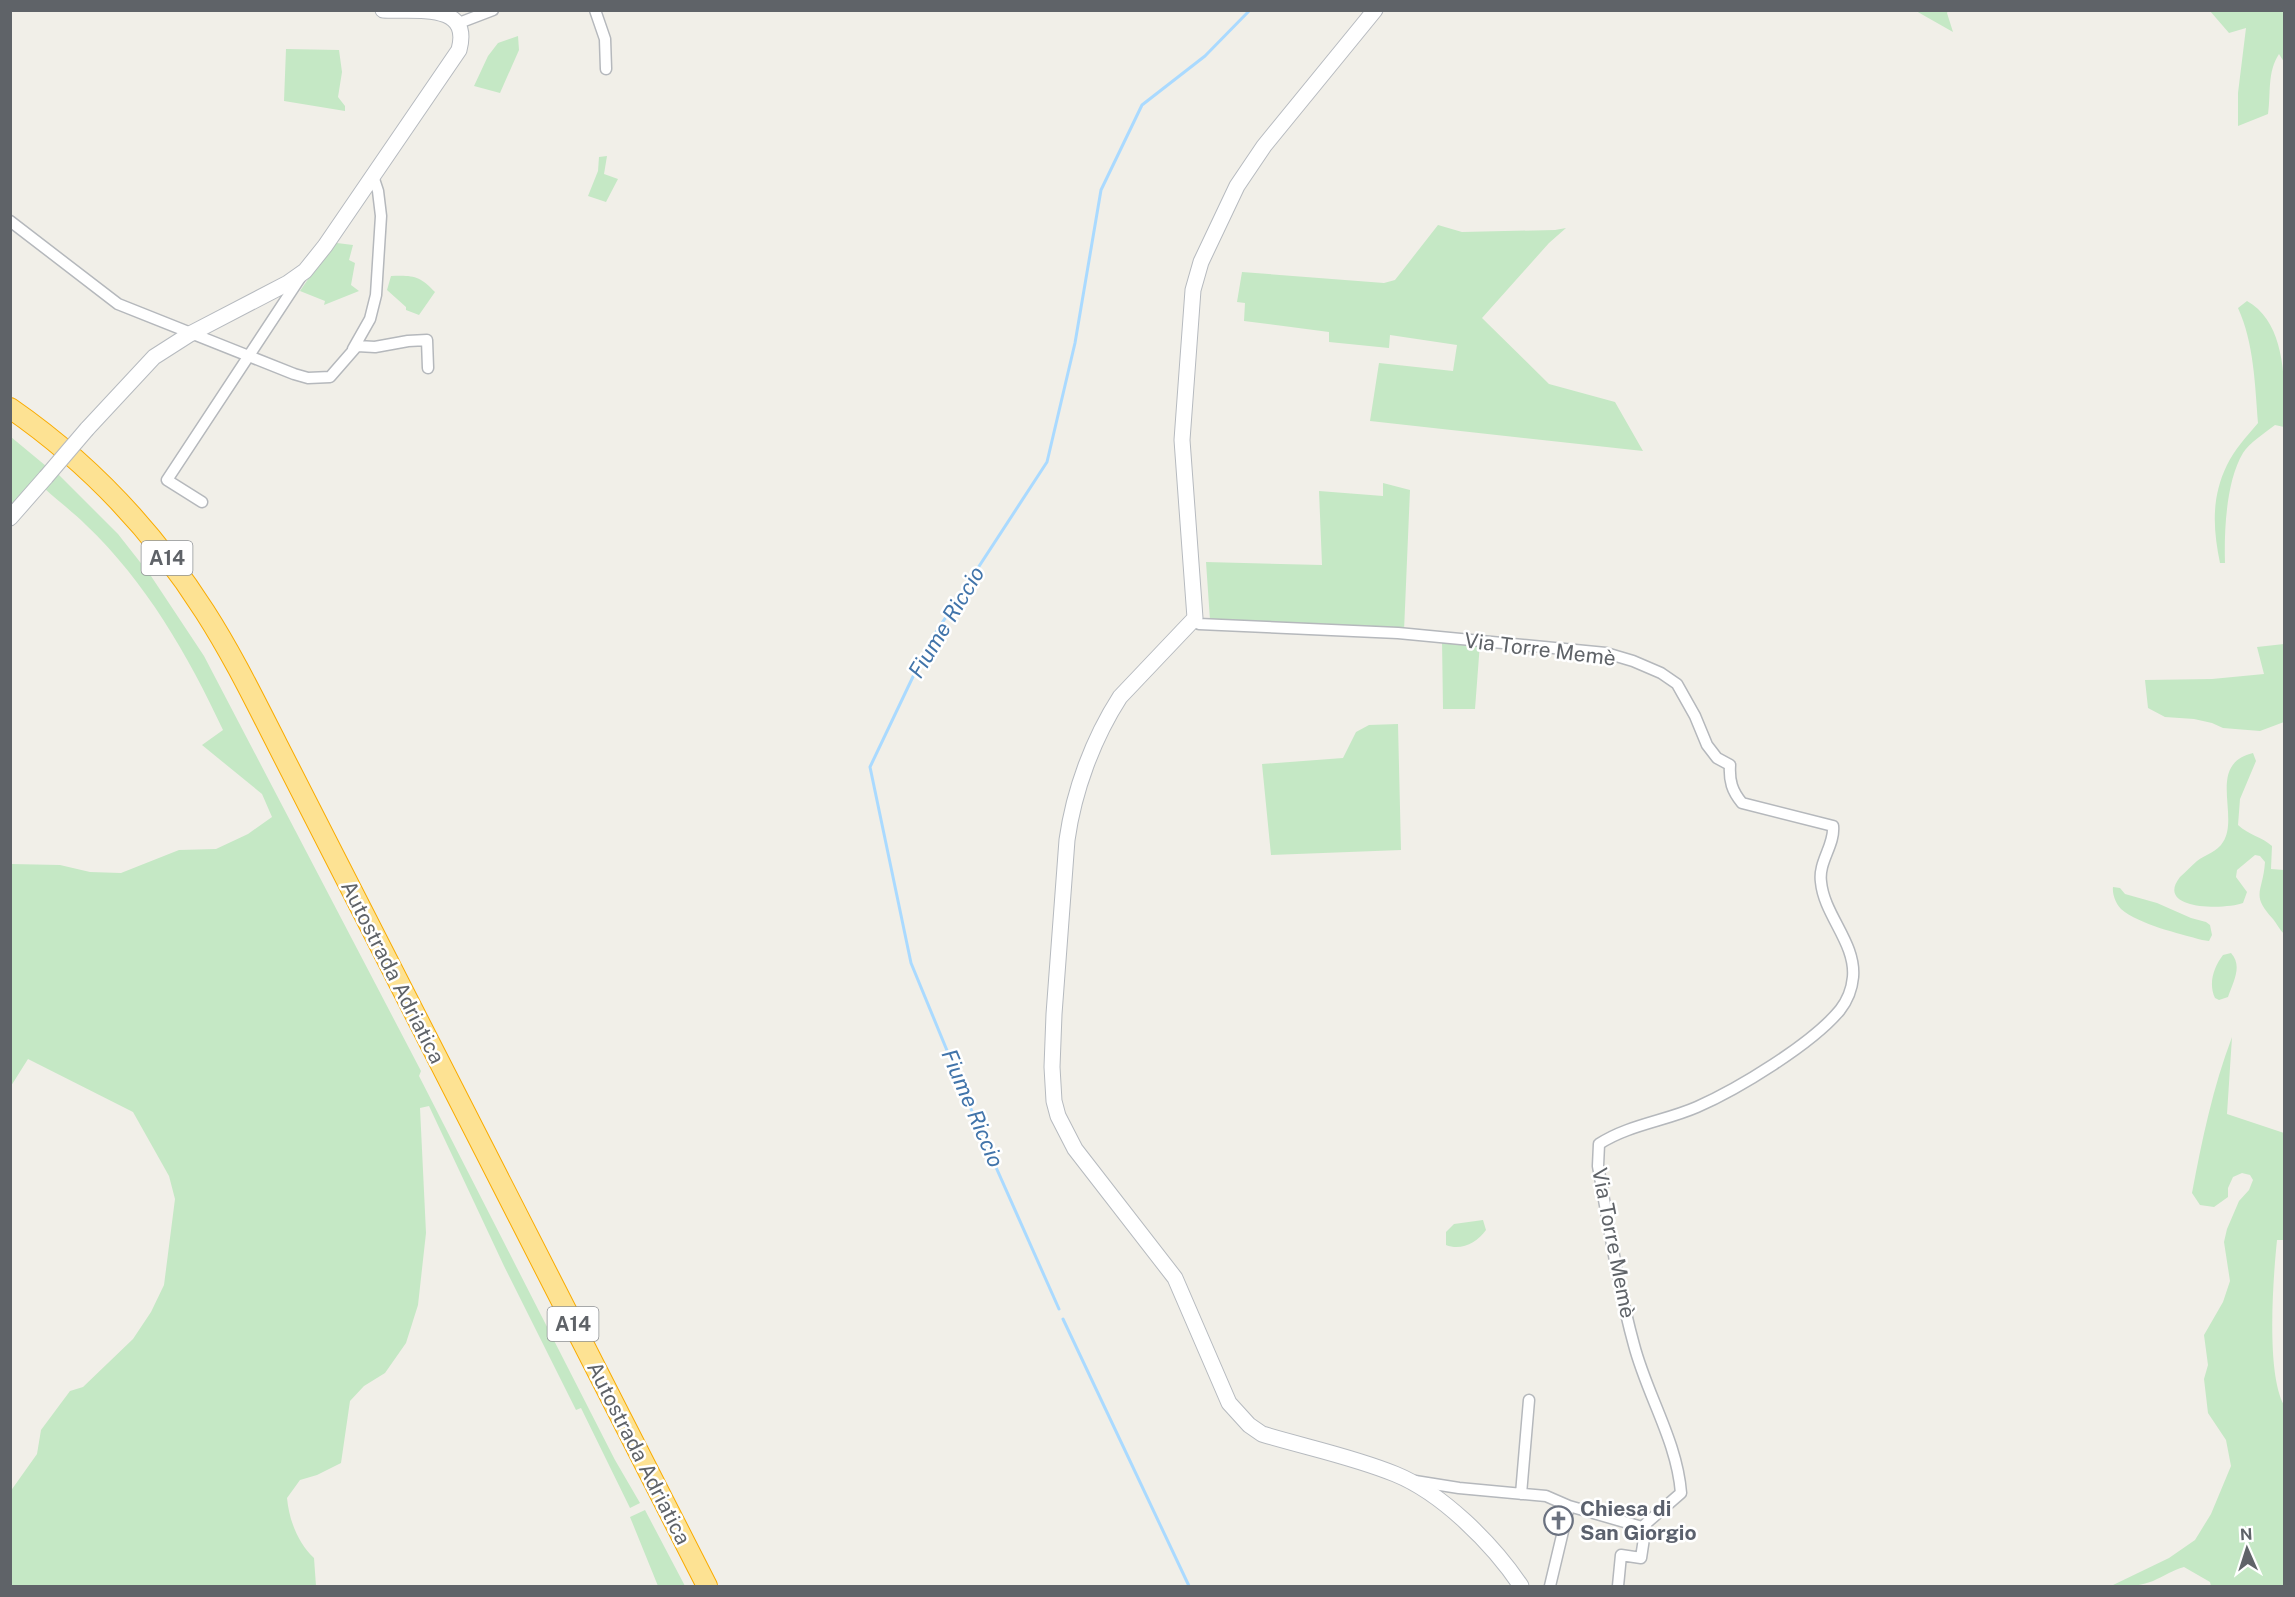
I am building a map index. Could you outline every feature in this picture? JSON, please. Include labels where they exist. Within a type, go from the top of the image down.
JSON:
[{"type":"highway","name":"Autostrada Adriatica","points":[[10,408],[59,445],[88,471],[154,540],[186,583],[220,637],[271,747],[433,1064],[693,1587]]},
{"type":"highway","name":"Autostrada Adriatica","points":[[10,424],[75,477],[116,517],[149,556],[176,592],[208,642],[271,747]]},
{"type":"highway","name":"Autostrada Adriatica","points":[[433,1064],[708,1587]]},
{"type":"street","points":[[202,502],[166,480],[291,295],[304,271],[325,246],[459,50],[462,39],[459,23],[448,15],[383,10]]},
{"type":"street","points":[[459,23],[493,10]]},
{"type":"street","points":[[596,10],[605,39],[606,69]]},
{"type":"street","points":[[1375,10],[1264,146],[1237,186],[1201,262],[1195,280],[1182,440],[1195,618],[1120,697],[1088,760],[1070,816],[1054,1014],[1052,1066],[1056,1108],[1075,1149],[1175,1278],[1206,1346],[1222,1389],[1237,1414],[1262,1434],[1384,1470],[1410,1480],[1459,1488],[1546,1496],[1569,1506],[1642,1527],[1646,1525],[1641,1558],[1621,1555],[1618,1587]]},
{"type":"street","points":[[10,221],[118,304],[248,356],[308,378],[322,379],[330,377],[339,369],[353,349],[374,309],[381,216],[378,191],[373,176]]},
{"type":"street","points":[[10,518],[87,429],[154,357],[190,334],[274,292],[304,271]]},
{"type":"street","points":[[353,349],[408,340],[427,340],[428,368]]},
{"type":"street","name":"Via Torre Memè","points":[[1195,618],[1199,624],[1398,633],[1573,649],[1606,653],[1633,661],[1661,673],[1677,684],[1695,716],[1707,745],[1717,758],[1730,765],[1730,778],[1734,793],[1742,802],[1833,826],[1833,834],[1822,862],[1820,880],[1830,914],[1852,964],[1853,975],[1850,991],[1841,1008],[1827,1024],[1786,1055],[1740,1084],[1697,1107],[1613,1135],[1599,1144],[1598,1166],[1634,1346],[1680,1473],[1681,1493],[1646,1525]]},
{"type":"street","points":[[1521,1494],[1529,1400]]},
{"type":"street","points":[[1410,1480],[1453,1511],[1482,1537],[1521,1587]]},
{"type":"street","points":[[1550,1587],[1569,1506]]},
{"type":"green space","points":[[1916,11],[1948,11],[1953,32]]},
{"type":"green space","points":[[2210,11],[2284,11],[2284,62],[2279,54],[2271,76],[2268,114],[2238,126],[2238,93],[2246,28],[2229,33]]},
{"type":"green space","points":[[518,36],[519,50],[500,93],[474,86],[488,56],[498,43]]},
{"type":"green space","points":[[286,49],[339,50],[342,72],[338,97],[345,106],[345,111],[284,101]]},
{"type":"green space","points":[[607,156],[604,174],[618,179],[606,202],[588,196],[598,171],[599,157]]},
{"type":"green space","points":[[1438,225],[1462,232],[1566,228],[1549,243],[1482,318],[1549,384],[1615,402],[1643,451],[1370,421],[1379,363],[1453,371],[1457,345],[1390,335],[1389,348],[1329,342],[1329,332],[1244,321],[1245,303],[1237,302],[1242,272],[1384,283],[1395,280]]},
{"type":"green space","points":[[332,244],[353,245],[349,260],[355,263],[351,285],[359,291],[324,305],[325,301],[300,291]]},
{"type":"green space","points":[[391,276],[416,278],[435,292],[419,315],[406,310],[406,307],[387,290]]},
{"type":"green space","points":[[2247,301],[2260,311],[2277,341],[2284,376],[2284,427],[2275,425],[2258,438],[2246,449],[2237,464],[2227,507],[2225,563],[2220,563],[2215,526],[2218,489],[2230,459],[2258,423],[2251,350],[2238,308]]},
{"type":"green space","points":[[11,437],[46,466],[11,510]]},
{"type":"green space","points":[[57,473],[118,534],[151,576],[204,656],[421,1071],[419,1076],[615,1460],[640,1503],[630,1508],[581,1408],[576,1410],[504,1266],[429,1106],[420,1108],[426,1233],[418,1305],[406,1343],[385,1373],[364,1386],[350,1401],[341,1463],[317,1475],[300,1480],[287,1498],[295,1531],[314,1558],[316,1586],[11,1586],[10,1492],[37,1454],[41,1430],[70,1391],[83,1387],[133,1339],[151,1312],[164,1285],[175,1199],[169,1176],[133,1112],[28,1059],[11,1086],[11,864],[60,865],[90,872],[121,873],[179,850],[216,849],[248,834],[272,817],[262,794],[202,745],[223,730],[195,674],[164,621],[128,571],[86,525],[44,488]]},
{"type":"green space","points":[[1383,483],[1410,490],[1404,631],[1210,620],[1206,562],[1322,565],[1319,491],[1383,496]]},
{"type":"green space","points":[[1442,639],[1480,643],[1475,709],[1443,709]]},
{"type":"green space","points":[[2284,644],[2284,722],[2260,731],[2223,728],[2194,719],[2165,717],[2148,708],[2145,680],[2212,679],[2264,674],[2257,647]]},
{"type":"green space","points":[[1398,724],[1401,850],[1271,855],[1262,764],[1343,758],[1356,732],[1369,725]]},
{"type":"green space","points":[[2253,753],[2256,761],[2240,799],[2238,825],[2272,846],[2271,869],[2284,870],[2284,934],[2266,911],[2260,898],[2265,862],[2260,856],[2255,855],[2237,870],[2236,877],[2247,892],[2243,903],[2221,907],[2195,905],[2183,902],[2176,896],[2174,888],[2180,877],[2223,842],[2228,819],[2227,779],[2231,768],[2239,759]]},
{"type":"green space","points":[[2113,887],[2120,888],[2125,894],[2157,903],[2206,922],[2210,925],[2212,935],[2209,941],[2160,928],[2129,915],[2118,904]]},
{"type":"green space","points":[[2231,953],[2235,958],[2236,974],[2228,997],[2219,1000],[2215,998],[2213,992],[2213,975],[2223,955]]},
{"type":"green space","points":[[2232,1037],[2227,1114],[2284,1133],[2284,1240],[2277,1240],[2272,1325],[2275,1371],[2278,1390],[2284,1405],[2284,1586],[2211,1586],[2210,1582],[2184,1567],[2143,1584],[2111,1586],[2169,1558],[2195,1540],[2211,1514],[2231,1466],[2226,1440],[2208,1413],[2204,1379],[2208,1365],[2204,1335],[2223,1302],[2230,1281],[2224,1242],[2227,1229],[2239,1201],[2249,1190],[2253,1180],[2250,1175],[2242,1173],[2233,1177],[2228,1188],[2228,1197],[2214,1207],[2200,1205],[2192,1193],[2219,1075]]},
{"type":"green space","points":[[1483,1220],[1486,1230],[1478,1239],[1463,1246],[1446,1245],[1446,1232],[1454,1224]]},
{"type":"green space","points":[[645,1510],[685,1586],[658,1586],[630,1517]]},
{"type":"waterway","name":"Fiume Riccio","points":[[1059,1309],[983,1138],[911,963],[870,767],[929,643],[1047,462],[1075,343],[1101,190],[1142,105],[1205,56],[1250,10]]},
{"type":"waterway","name":"Fiume Riccio","points":[[1063,1319],[1189,1586]]},
{"type":"place","name":"Chiesa di San Giorgio","points":[[1559,1520]]}]
